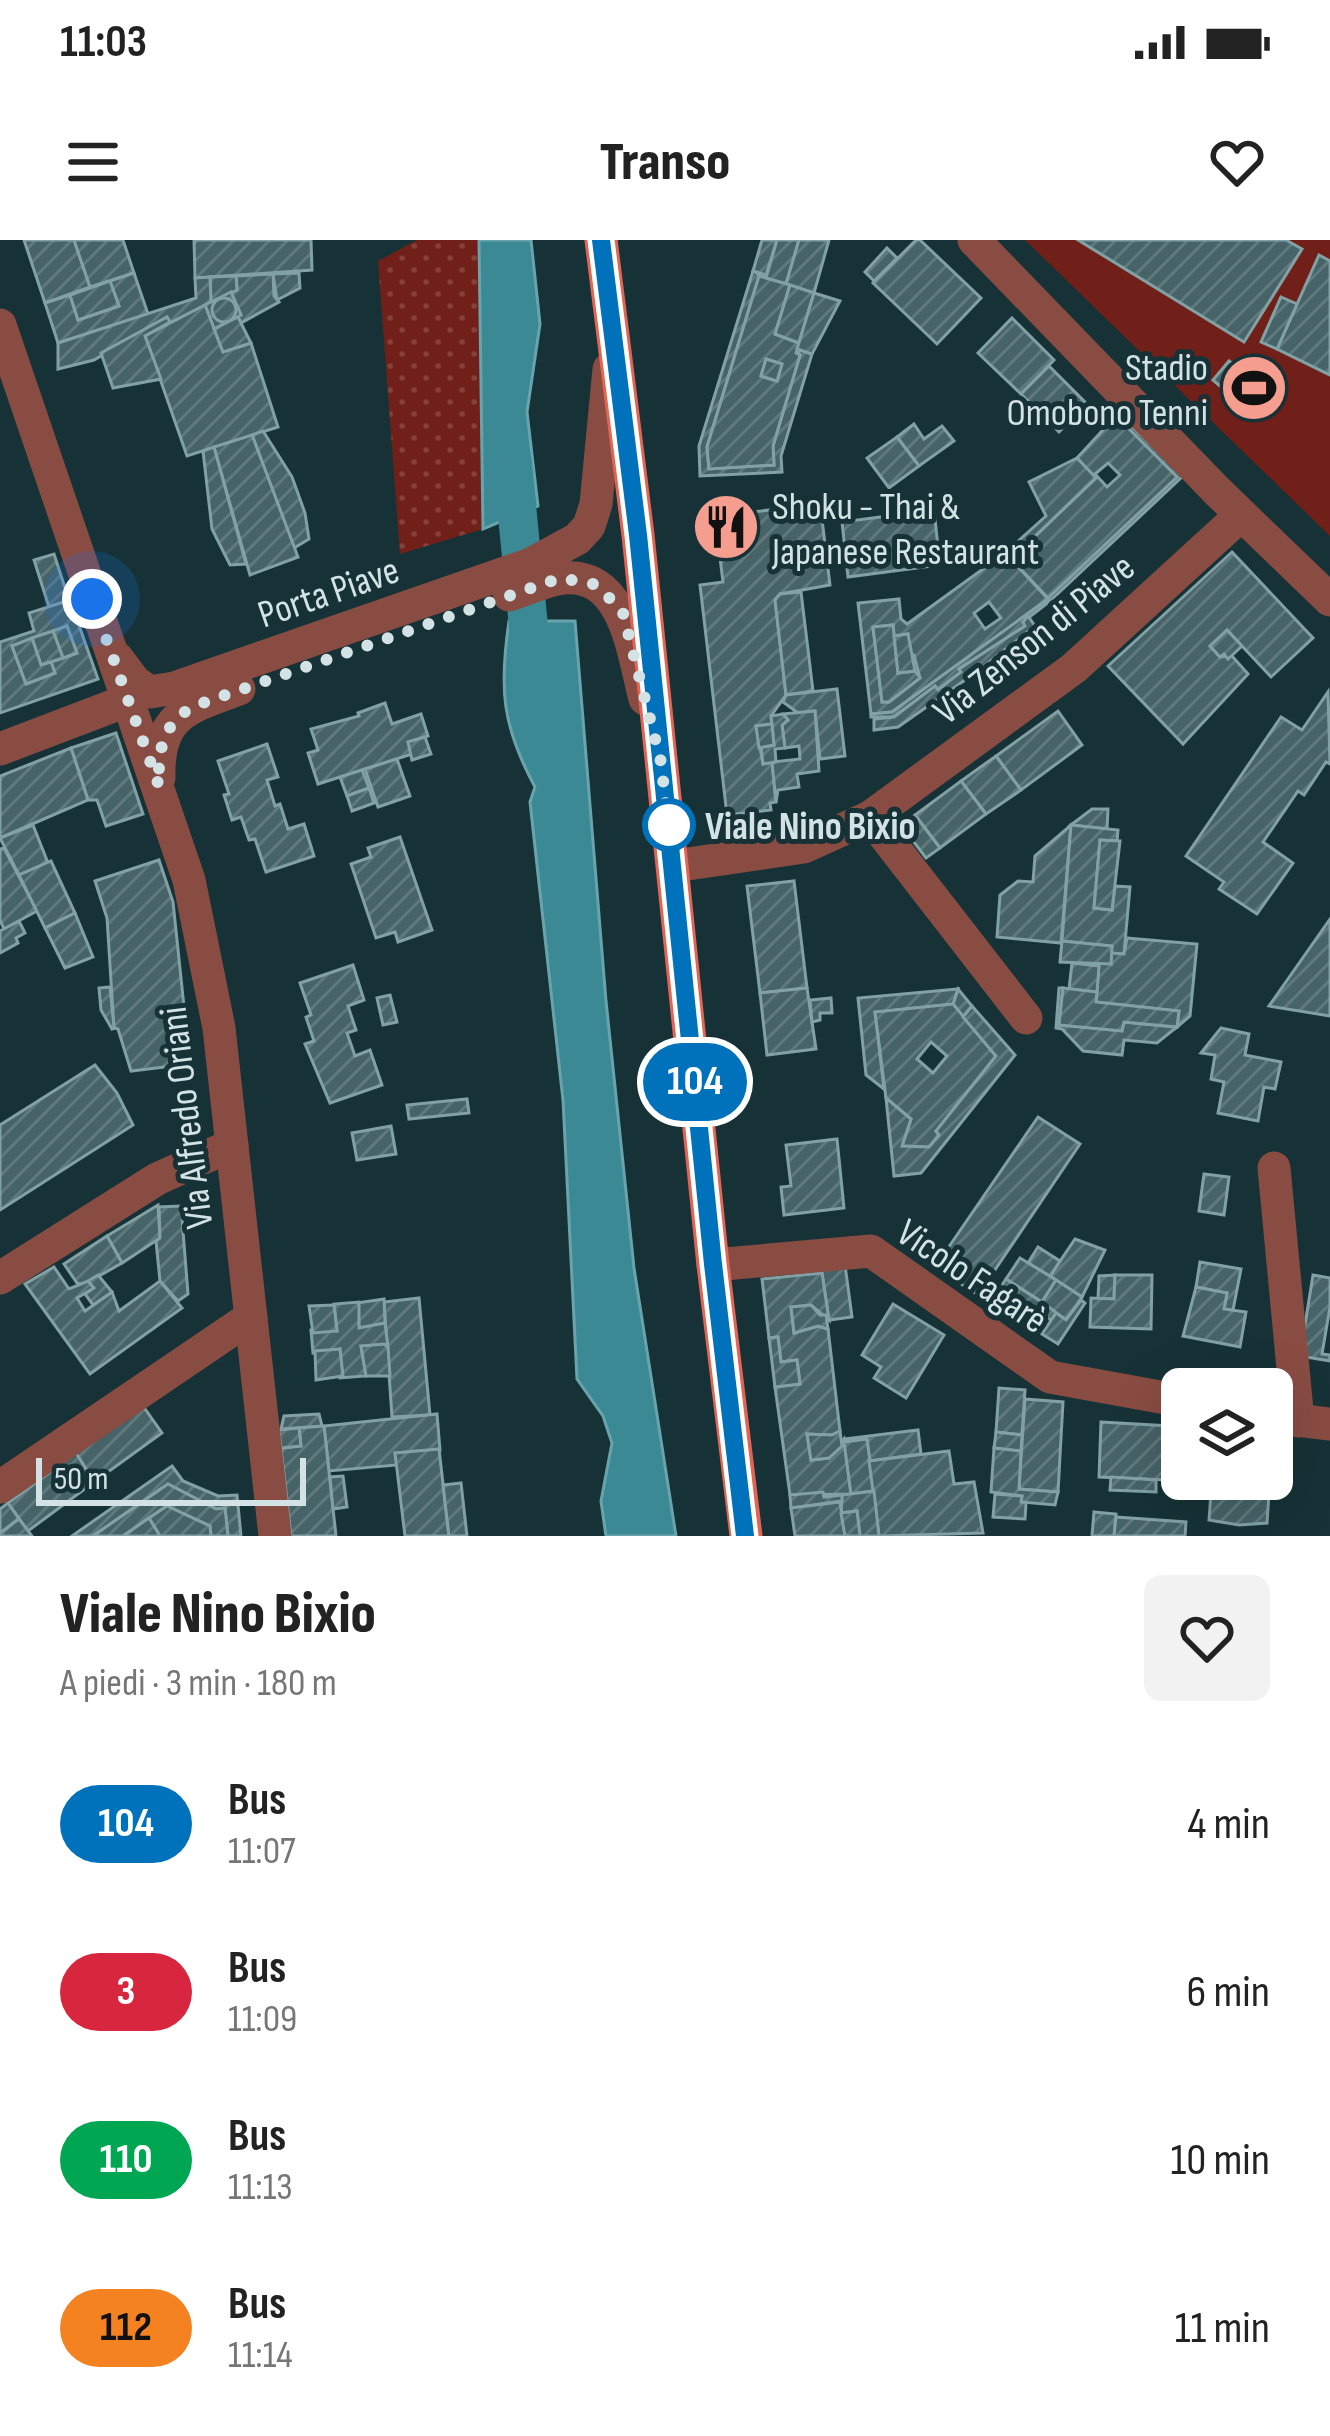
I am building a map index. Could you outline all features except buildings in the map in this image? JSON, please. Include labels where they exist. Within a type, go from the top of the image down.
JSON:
[{"type":"main road","points":[[601,240],[746,1536]]},
{"type":"street","points":[[974,240],[1241,515],[1330,599]]},
{"type":"street","points":[[613,323],[600,479],[571,551],[593,584],[622,609],[661,762]]},
{"type":"street","name":"Via Alfredo Oriani","points":[[0,325],[105,641],[159,786],[206,950],[275,1536]]},
{"type":"street","name":"Via Zenson di Piave","points":[[674,866],[804,847],[871,818],[1074,668],[1241,515]]},
{"type":"street","name":"Porta Piave","points":[[159,786],[161,741],[179,714],[477,595],[571,551]]},
{"type":"street","name":"Porta Piave","points":[[105,641],[135,682],[154,692],[477,595]]},
{"type":"street","points":[[0,748],[126,701]]},
{"type":"street","points":[[871,818],[1025,1018]]},
{"type":"street","points":[[0,1278],[157,1179],[232,1145]]},
{"type":"street","points":[[1274,1168],[1300,1421]]},
{"type":"street","name":"Vicolo Fagarè","points":[[713,1264],[872,1251],[1050,1377],[1161,1397]]},
{"type":"street","points":[[0,1487],[251,1317]]},
{"type":"shaded area","points":[[417,240],[479,240],[483,529],[400,554],[378,261]]},
{"type":"shaded area","name":"Stadio Omobono Tenni","points":[[1025,240],[1330,240],[1330,536]]},
{"type":"water","points":[[479,240],[531,240],[540,324],[527,412],[538,506],[483,529]]},
{"type":"water","points":[[509,621],[575,621],[606,1001],[634,1268],[676,1536],[606,1536],[601,1501],[612,1443],[603,1416],[577,1379],[563,1100],[530,802],[535,787],[506,707]]},
{"type":"waterway","points":[[512,461],[533,671]]},
{"type":"bus line","name":"104","points":[[601,240],[638,535],[745,1536]]},
{"type":"place","name":"Stadio Omobono Tenni","points":[[1254,388]]},
{"type":"place","name":"Shoku - Thai & Japanese Restaurant","points":[[726,527]]},
{"type":"place","name":"Viale Nino Bixio","points":[[669,825]]},
{"type":"route","points":[[92,599],[159,786],[161,741],[179,714],[194,706],[560,578],[584,580],[622,609],[661,762],[669,832],[669,825]]}]
